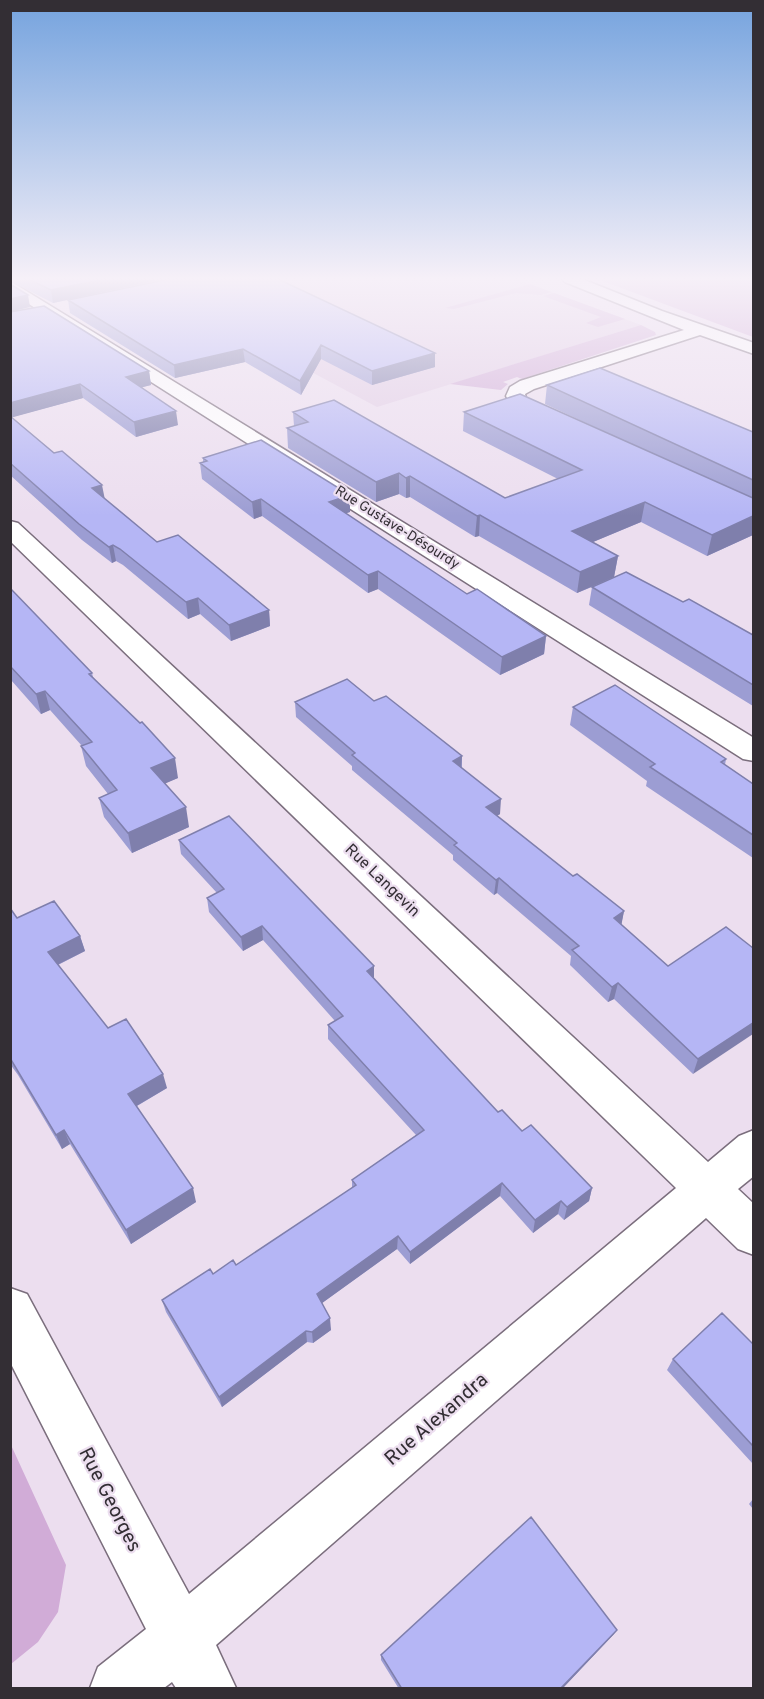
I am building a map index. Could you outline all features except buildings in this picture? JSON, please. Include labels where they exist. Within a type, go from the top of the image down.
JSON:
[{"type":"street","name":"Rue Gustave-Désourdy","points":[[116,358],[753,752]]},
{"type":"street","points":[[572,429],[521,404],[516,399],[517,391],[527,385],[611,358]]},
{"type":"street","name":"Rue Langevin","points":[[10,528],[753,1234]]},
{"type":"street","name":"Rue Alexandra","points":[[119,1689],[180,1636],[236,1592],[753,1149]]},
{"type":"street","name":"Rue Georges","points":[[10,1311],[207,1689]]},
{"type":"shaded area","points":[[286,358],[534,358],[377,407]]},
{"type":"shaded area","points":[[533,358],[585,358],[522,379],[517,377],[503,382],[508,384],[501,390],[450,384]]},
{"type":"shaded area","points":[[11,1445],[66,1565],[58,1612],[38,1642],[11,1664]]}]
